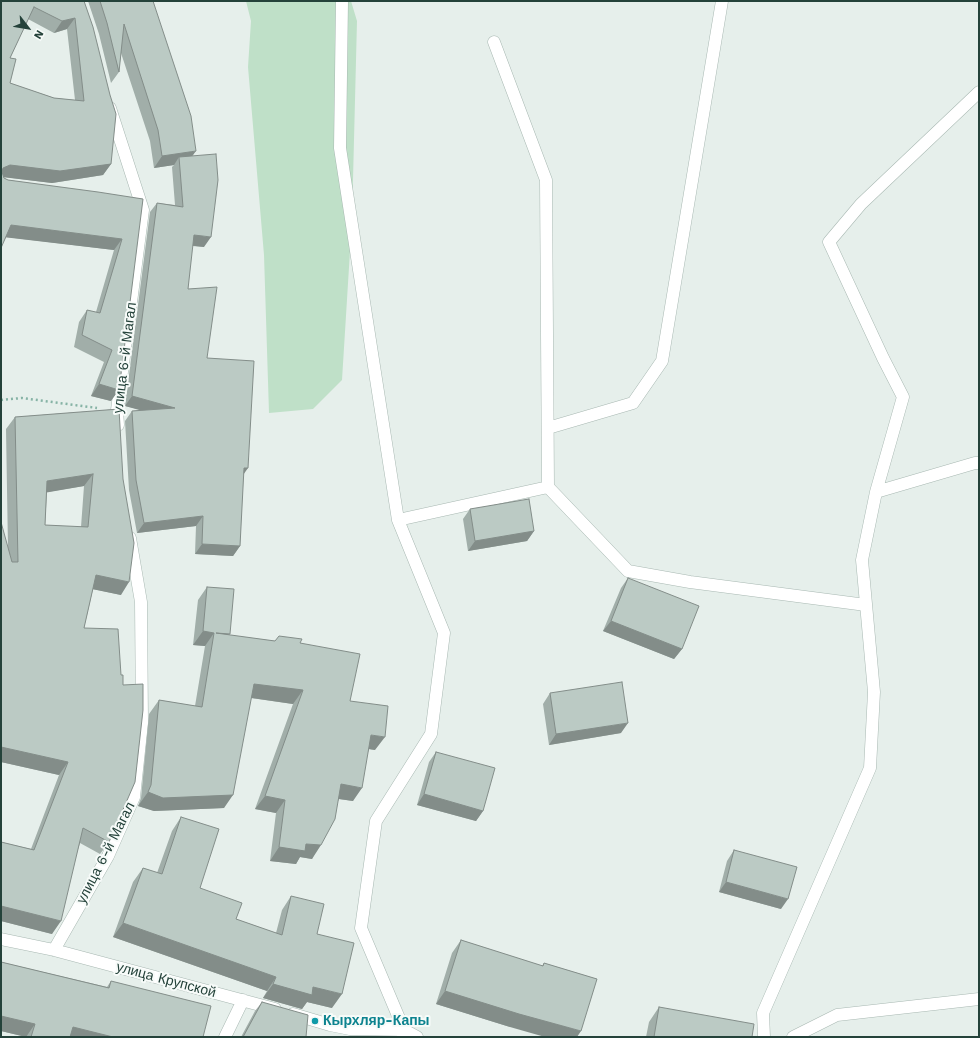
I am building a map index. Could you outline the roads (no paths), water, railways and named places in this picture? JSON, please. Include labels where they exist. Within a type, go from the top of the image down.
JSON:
[{"type":"street","points":[[342,1],[340,148],[398,520],[444,633],[431,734],[376,821],[361,928],[403,1033],[417,1037]]},
{"type":"street","points":[[548,428],[633,403],[662,360],[722,1]]},
{"type":"street","points":[[494,42],[546,180],[548,487],[628,571],[690,582],[866,606]]},
{"type":"street","points":[[764,1037],[763,1012],[870,768],[874,692],[862,560],[876,492],[903,397],[883,358],[829,242],[861,204],[979,92]]},
{"type":"street","name":"улица 6-й Магал","points":[[107,97],[143,210],[117,410],[119,440]]},
{"type":"street","points":[[127,200],[140,202]]},
{"type":"street","points":[[876,492],[979,463]]},
{"type":"street","points":[[398,520],[548,487]]},
{"type":"street","name":"улица 6-й Магал","points":[[54,950],[108,856],[134,797],[142,723],[142,602],[128,528]]},
{"type":"street","name":"улица Крупской","points":[[1,939],[54,950],[243,1000],[330,1025],[350,1029],[403,1033]]},
{"type":"street","points":[[793,1037],[837,1015],[979,998]]},
{"type":"street","points":[[225,1037],[243,1000]]},
{"type":"place","name":"Кырхляр-Капы","points":[[315,1021]]}]
